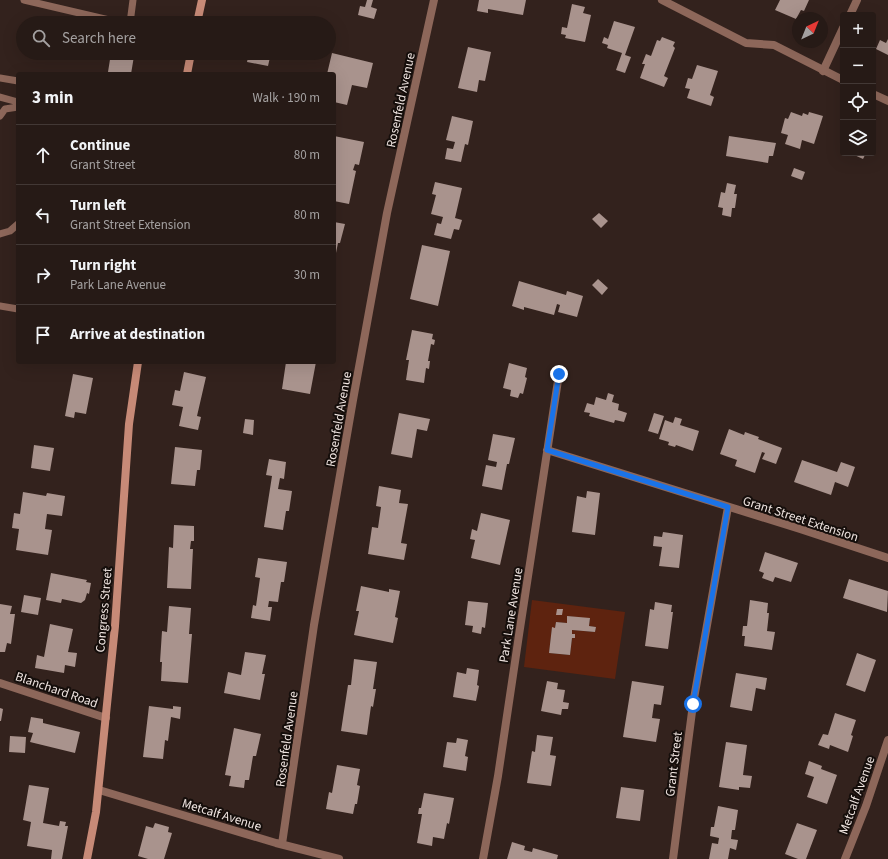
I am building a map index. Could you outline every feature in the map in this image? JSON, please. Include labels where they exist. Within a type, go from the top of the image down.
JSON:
[{"type":"main road","points":[[199,16],[202,0]]},
{"type":"main road","points":[[187,72],[190,60]]},
{"type":"main road","name":"Congress Street","points":[[87,859],[96,812],[106,718],[115,626],[129,424],[138,364]]},
{"type":"street","name":"Rosenfeld Avenue","points":[[282,844],[314,625],[354,392],[388,213],[434,0]]},
{"type":"street","points":[[662,0],[746,43],[774,45],[840,79]]},
{"type":"street","points":[[851,12],[857,0]]},
{"type":"street","points":[[823,71],[840,34]]},
{"type":"street","points":[[876,95],[888,101]]},
{"type":"street","name":"Park Lane Avenue","points":[[483,859],[498,776],[559,374]]},
{"type":"street","name":"Grant Street Extension","points":[[547,450],[888,558]]},
{"type":"street","name":"Grant Street","points":[[673,859],[693,704],[728,507]]},
{"type":"street","name":"Blanchard Road","points":[[0,683],[106,718]]},
{"type":"street","name":"Metcalf Avenue","points":[[845,859],[866,806],[888,740]]},
{"type":"street","name":"Metcalf Avenue","points":[[98,790],[282,844],[339,859]]},
{"type":"lane","points":[[24,0],[92,16]]},
{"type":"lane","points":[[131,16],[133,0]]},
{"type":"lane","points":[[0,78],[16,81]]},
{"type":"lane","points":[[0,98],[16,102]]},
{"type":"lane","points":[[0,116],[5,109],[16,107]]},
{"type":"lane","points":[[0,234],[10,231],[16,226]]},
{"type":"lane","points":[[0,306],[16,310]]},
{"type":"shaded area","points":[[532,600],[625,612],[615,679],[524,667]],"holes":[[[567,616],[590,619],[589,626],[596,627],[595,632],[572,630],[572,634],[575,634],[575,638],[572,638],[570,655],[549,653],[552,628],[555,628],[556,622],[567,623]]]},
{"type":"building","points":[[367,0],[373,0],[371,7],[377,9],[374,19],[358,15],[360,6],[365,7]]},
{"type":"building","points":[[479,0],[526,0],[523,15],[488,9],[488,13],[477,11]]},
{"type":"building","points":[[780,0],[809,0],[804,11],[801,10],[800,12],[792,12],[792,17],[775,10]]},
{"type":"building","points":[[572,4],[585,7],[583,13],[591,15],[585,42],[565,38],[566,35],[561,34],[562,27],[567,28]]},
{"type":"building","points":[[614,21],[635,27],[625,55],[631,57],[625,73],[616,70],[622,53],[607,48],[608,45],[602,43],[604,37],[608,39]]},
{"type":"building","points":[[662,37],[675,42],[673,46],[675,48],[664,76],[668,78],[664,87],[640,78],[645,64],[642,64],[646,54],[651,56],[657,40],[660,41]]},
{"type":"building","points":[[888,39],[888,55],[876,49],[880,40],[886,43]]},
{"type":"building","points":[[468,47],[491,52],[485,81],[479,80],[477,92],[458,88]]},
{"type":"building","points":[[336,54],[373,63],[367,88],[352,85],[347,105],[336,102],[336,72],[327,72],[330,60],[336,60]]},
{"type":"building","points":[[110,60],[133,60],[131,72],[108,72]]},
{"type":"building","points":[[247,60],[269,60],[268,66],[247,62]]},
{"type":"building","points":[[697,65],[718,71],[710,95],[714,97],[711,106],[687,98],[690,89],[685,88],[688,78],[692,79]]},
{"type":"building","points":[[791,112],[802,116],[803,113],[808,115],[809,112],[823,116],[814,144],[802,140],[800,149],[785,144],[788,135],[781,133],[785,118],[788,119]]},
{"type":"building","points":[[452,116],[473,121],[468,145],[465,144],[461,162],[445,159],[447,148],[453,149],[455,142],[446,140]]},
{"type":"building","points":[[336,136],[364,142],[359,165],[355,164],[353,170],[356,171],[349,204],[336,201]]},
{"type":"building","points":[[729,136],[776,143],[773,156],[769,156],[768,163],[726,156]]},
{"type":"building","points":[[856,156],[864,156],[863,159]]},
{"type":"building","points":[[794,168],[805,172],[802,180],[791,176]]},
{"type":"building","points":[[435,182],[462,188],[455,218],[462,220],[459,230],[454,229],[451,239],[434,235],[437,223],[441,224],[443,217],[431,214],[436,195],[432,194]]},
{"type":"building","points":[[727,183],[736,185],[734,194],[737,194],[735,208],[732,208],[731,217],[722,215],[723,208],[718,207],[721,192],[725,193]]},
{"type":"building","points":[[599,213],[608,221],[601,228],[592,219]]},
{"type":"building","points":[[336,222],[345,224],[340,243],[338,243],[336,253]]},
{"type":"building","points":[[422,245],[450,251],[438,306],[410,299]]},
{"type":"building","points":[[598,279],[608,288],[602,295],[592,285]]},
{"type":"building","points":[[519,281],[566,295],[567,291],[583,296],[577,317],[558,312],[560,305],[557,304],[554,315],[524,307],[524,310],[512,306]]},
{"type":"building","points":[[412,330],[433,334],[432,339],[435,340],[434,345],[431,344],[428,361],[430,361],[429,369],[426,368],[424,383],[406,380],[409,360],[406,360]]},
{"type":"building","points":[[509,363],[527,368],[525,377],[527,378],[523,394],[520,393],[518,398],[510,396],[511,390],[503,388]]},
{"type":"building","points":[[286,364],[316,364],[310,394],[282,389]]},
{"type":"building","points":[[184,372],[206,377],[197,416],[201,417],[198,430],[179,426],[183,407],[172,405],[175,390],[180,391]]},
{"type":"building","points":[[73,374],[93,378],[86,414],[75,412],[74,418],[65,416]]},
{"type":"building","points":[[608,393],[614,395],[612,402],[619,404],[618,410],[627,413],[624,422],[615,420],[614,423],[589,416],[590,413],[584,412],[587,403],[594,405],[596,397],[606,400]]},
{"type":"building","points":[[399,413],[430,419],[427,431],[417,429],[412,458],[391,454]]},
{"type":"building","points":[[654,413],[664,416],[658,434],[648,431]]},
{"type":"building","points":[[675,417],[682,419],[680,425],[699,431],[693,451],[676,445],[675,447],[668,445],[669,442],[659,439],[665,420],[673,423]]},
{"type":"building","points":[[245,419],[254,420],[253,435],[243,433]]},
{"type":"building","points":[[729,429],[744,435],[745,432],[759,437],[758,439],[782,448],[776,464],[762,459],[765,453],[762,452],[755,473],[735,466],[737,460],[720,454]]},
{"type":"building","points":[[493,434],[515,438],[509,464],[507,464],[502,490],[482,486],[486,465],[496,467],[497,462],[488,460]]},
{"type":"building","points":[[34,445],[54,448],[50,471],[31,468]]},
{"type":"building","points":[[175,447],[202,450],[200,470],[197,470],[195,486],[171,484]]},
{"type":"building","points":[[269,459],[286,462],[284,479],[280,478],[278,489],[292,491],[289,511],[286,511],[283,530],[264,527],[272,476],[266,475]]},
{"type":"building","points":[[802,460],[837,472],[841,462],[855,467],[848,487],[835,482],[831,495],[794,482]]},
{"type":"building","points":[[379,486],[401,490],[399,503],[408,504],[401,543],[407,544],[404,560],[368,554],[372,527],[378,528],[381,507],[376,506]]},
{"type":"building","points":[[587,491],[600,493],[595,535],[572,532],[577,496],[586,498]]},
{"type":"building","points":[[23,492],[46,496],[47,493],[65,496],[62,516],[47,514],[45,529],[52,530],[48,555],[16,550],[19,529],[12,528],[14,513],[20,514]]},
{"type":"building","points":[[481,513],[510,520],[500,565],[471,558],[475,540],[470,539],[472,529],[477,531]]},
{"type":"building","points":[[174,525],[194,526],[194,541],[191,541],[190,549],[193,549],[191,589],[167,588],[169,547],[173,548]]},
{"type":"building","points":[[663,532],[683,535],[679,568],[659,566],[662,547],[653,546],[654,536],[662,537]]},
{"type":"building","points":[[765,552],[798,563],[791,582],[775,577],[773,582],[762,578],[764,573],[759,571]]},
{"type":"building","points":[[258,558],[287,562],[284,582],[281,582],[278,602],[269,601],[268,607],[272,607],[270,621],[251,618],[253,605],[256,606],[260,578],[255,577]]},
{"type":"building","points":[[51,573],[87,580],[86,582],[91,583],[89,594],[87,593],[85,600],[81,603],[62,599],[61,603],[46,600]]},
{"type":"building","points":[[849,579],[888,591],[887,612],[843,598]]},
{"type":"building","points":[[361,586],[389,592],[389,589],[400,591],[395,617],[398,618],[393,643],[354,635],[359,611],[356,611]]},
{"type":"building","points":[[24,595],[41,598],[38,615],[21,612]]},
{"type":"building","points":[[750,600],[768,603],[767,613],[769,613],[767,631],[775,632],[772,650],[744,646],[745,636],[742,636],[743,626],[747,626]]},
{"type":"building","points":[[468,601],[488,603],[485,628],[482,627],[481,634],[472,632],[473,626],[465,625]]},
{"type":"building","points":[[655,602],[672,605],[671,612],[673,612],[668,649],[645,646],[650,609],[654,610]]},
{"type":"building","points":[[0,604],[12,606],[10,614],[15,614],[11,644],[7,643],[5,652],[0,652]]},
{"type":"building","points":[[169,606],[191,608],[189,634],[192,634],[188,683],[161,681],[162,662],[160,662],[162,631],[167,632]]},
{"type":"building","points":[[557,609],[563,609],[562,615],[556,615]]},
{"type":"building","points":[[567,616],[590,618],[589,626],[596,627],[595,632],[572,630],[572,634],[575,634],[575,638],[572,638],[570,655],[549,653],[552,627],[555,628],[556,622],[567,623]]},
{"type":"building","points":[[50,624],[73,629],[68,652],[77,653],[75,667],[65,665],[64,673],[35,668],[37,655],[44,657]]},
{"type":"building","points":[[245,652],[266,655],[262,674],[265,674],[260,700],[224,693],[228,672],[241,675]]},
{"type":"building","points":[[857,653],[876,660],[865,692],[846,685]]},
{"type":"building","points":[[354,659],[377,662],[373,689],[376,689],[373,707],[371,706],[367,735],[341,731],[348,685],[351,685]]},
{"type":"building","points":[[467,668],[479,670],[477,685],[479,686],[476,701],[453,697],[457,672],[466,674]]},
{"type":"building","points":[[736,673],[767,678],[765,690],[756,688],[752,711],[730,707]]},
{"type":"building","points":[[547,681],[558,683],[557,689],[565,690],[563,702],[569,703],[568,709],[562,709],[561,715],[541,711]]},
{"type":"building","points":[[632,681],[664,686],[661,705],[654,704],[652,718],[660,719],[656,742],[623,737]]},
{"type":"building","points":[[149,706],[173,709],[173,706],[181,707],[180,719],[171,717],[168,741],[165,740],[163,759],[143,757]]},
{"type":"building","points":[[0,708],[3,709],[1,721],[0,721]]},
{"type":"building","points":[[835,713],[856,720],[851,735],[853,736],[848,752],[830,745],[829,749],[818,745],[823,734],[828,735]]},
{"type":"building","points":[[31,717],[43,719],[43,723],[80,732],[75,753],[30,742],[33,733],[28,732]]},
{"type":"building","points":[[234,728],[261,734],[256,756],[253,756],[249,780],[245,780],[244,788],[229,786],[231,776],[225,775]]},
{"type":"building","points":[[537,735],[553,737],[550,755],[556,756],[551,786],[527,783],[532,751],[535,752]]},
{"type":"building","points":[[10,736],[26,737],[25,753],[9,752]]},
{"type":"building","points":[[457,738],[468,740],[465,756],[468,757],[466,771],[443,767],[447,742],[456,743]]},
{"type":"building","points":[[726,742],[747,745],[743,775],[752,776],[750,788],[739,787],[739,790],[719,787]]},
{"type":"building","points":[[809,761],[822,766],[821,769],[837,775],[827,804],[807,797],[814,777],[805,774]]},
{"type":"building","points":[[337,765],[360,769],[357,785],[360,786],[357,804],[355,804],[353,814],[326,809],[329,792],[332,793]]},
{"type":"building","points":[[29,785],[49,788],[43,823],[59,826],[60,821],[66,822],[65,826],[68,826],[62,859],[51,859],[52,850],[27,846],[31,822],[23,820]]},
{"type":"building","points":[[621,787],[644,790],[640,821],[616,818]]},
{"type":"building","points":[[424,793],[454,798],[449,824],[447,823],[444,839],[433,837],[432,846],[417,843],[422,814],[418,814],[419,808],[421,808]]},
{"type":"building","points":[[718,806],[738,810],[735,830],[732,830],[731,839],[738,840],[736,850],[730,848],[728,859],[709,859],[712,843],[718,844],[719,838],[710,836],[711,827],[714,827]]},
{"type":"building","points":[[155,823],[169,827],[168,832],[172,833],[164,859],[148,859],[138,856],[146,826],[153,828]]},
{"type":"building","points":[[797,823],[817,830],[806,859],[798,859],[785,854]]},
{"type":"building","points":[[512,842],[525,846],[524,850],[532,852],[533,848],[558,855],[557,859],[507,859]]},
{"type":"route","points":[[559,374],[547,450],[728,507],[693,704]]}]
